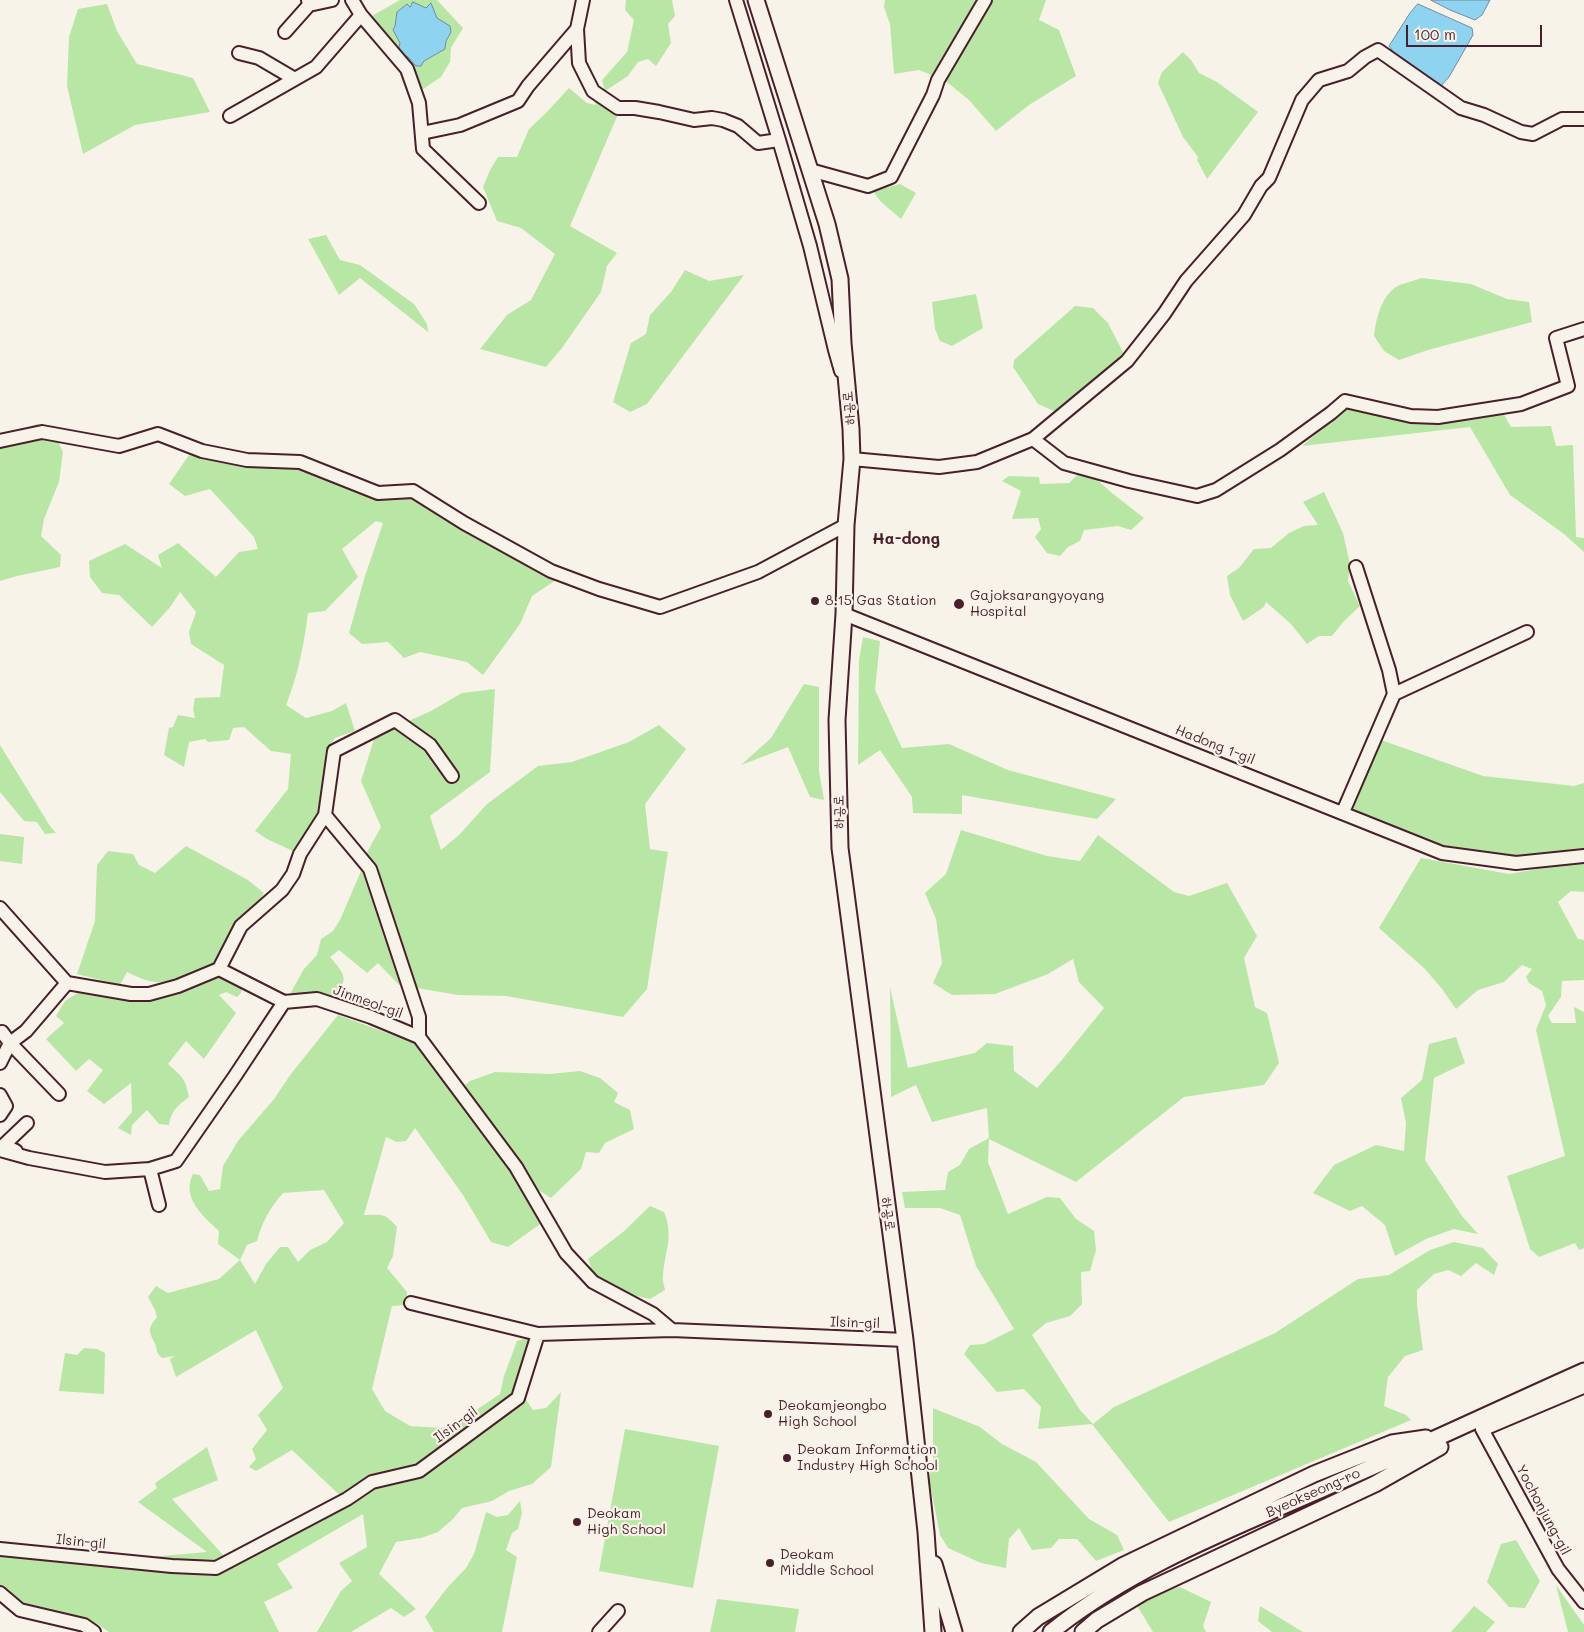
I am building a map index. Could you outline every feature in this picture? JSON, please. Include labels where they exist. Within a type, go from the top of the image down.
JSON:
[{"type":"main road","name":"하공로","points":[[756,0],[827,224],[840,279],[852,459],[846,525],[844,614],[837,720],[840,848],[905,1340],[926,1532],[933,1632]]},
{"type":"main road","name":"Byeokseong-ro","points":[[1051,1632],[1114,1589],[1197,1545],[1584,1371]]},
{"type":"main road","name":"Byeokseong-ro","points":[[1065,1632],[1106,1603],[1184,1559],[1426,1447],[1475,1430],[1584,1385]]},
{"type":"main road","points":[[1083,1632],[1097,1620],[1142,1593],[1375,1484],[1475,1430]]},
{"type":"main road","points":[[1021,1632],[1038,1617],[1124,1565],[1314,1474],[1392,1443],[1445,1435]]},
{"type":"main road","points":[[926,1532],[954,1632]]},
{"type":"main road","points":[[923,1632],[929,1579]]},
{"type":"street","points":[[285,32],[309,3],[332,0]]},
{"type":"street","points":[[352,0],[361,15],[407,69],[419,103],[423,149],[479,203]]},
{"type":"street","points":[[583,0],[577,29],[580,63],[593,91],[618,108],[651,111],[694,120],[718,119],[738,126],[758,143],[779,140]]},
{"type":"street","points":[[736,0],[810,246],[835,350],[848,391]]},
{"type":"street","points":[[810,170],[868,186],[891,177],[933,95],[938,80],[985,0]]},
{"type":"street","points":[[230,116],[293,78],[316,67],[361,15]]},
{"type":"street","points":[[422,133],[460,125],[518,101],[528,86],[577,29]]},
{"type":"street","points":[[852,459],[939,467],[977,462],[1033,439],[1127,361],[1164,314],[1186,281],[1244,215],[1261,186],[1269,178],[1302,100],[1318,80],[1348,71],[1378,50],[1461,108],[1484,115],[1521,132],[1533,134],[1562,119],[1584,119]]},
{"type":"street","points":[[239,54],[260,58],[293,78]]},
{"type":"street","points":[[1033,439],[1064,463],[1129,481],[1197,496],[1216,490],[1280,450],[1345,401],[1411,416],[1438,417],[1521,404],[1568,386],[1556,338],[1584,329]]},
{"type":"street","points":[[0,441],[42,432],[119,446],[158,434],[202,451],[247,460],[300,462],[378,493],[413,491],[464,523],[551,571],[599,589],[660,607],[758,572],[846,525]]},
{"type":"street","points":[[1343,812],[1394,694],[1389,670],[1356,567]]},
{"type":"street","name":"Hadong 1-gil","points":[[844,614],[1442,853],[1516,863],[1584,856]]},
{"type":"street","points":[[1394,694],[1527,632]]},
{"type":"street","points":[[0,908],[67,983],[131,994],[149,994],[178,986],[219,969],[241,926],[282,890],[293,874],[300,854],[325,815],[334,751],[395,720],[430,745],[452,776]]},
{"type":"street","points":[[325,815],[370,869],[419,1018],[419,1037],[516,1166],[566,1253],[593,1282],[653,1314],[672,1330]]},
{"type":"street","points":[[27,1122],[1,1142],[29,1158],[105,1172],[150,1169],[176,1161],[284,1002],[219,969]]},
{"type":"street","points":[[0,1063],[10,1043],[26,1031],[67,983]]},
{"type":"street","name":"Jinmeol-gil","points":[[284,1002],[317,999],[371,1017],[419,1037]]},
{"type":"street","points":[[0,1032],[59,1094]]},
{"type":"street","points":[[0,1095],[6,1106],[0,1115]]},
{"type":"street","points":[[150,1169],[159,1205]]},
{"type":"street","points":[[411,1302],[538,1334]]},
{"type":"street","name":"Ilsin-gil","points":[[0,1549],[172,1566],[216,1568],[346,1499],[372,1482],[419,1471],[518,1398],[538,1334],[672,1330],[905,1340]]},
{"type":"street","name":"Yochonjung-gil","points":[[1475,1430],[1558,1569],[1584,1602]]},
{"type":"street","points":[[0,1594],[20,1610],[84,1625],[94,1632]]},
{"type":"street","points":[[599,1632],[618,1611]]},
{"type":"green space","points":[[400,0],[437,0],[463,28],[451,48],[450,62],[441,77],[423,89],[370,17]]},
{"type":"green space","points":[[626,0],[672,0],[675,16],[668,24],[671,43],[656,66],[648,59],[638,62],[628,76],[605,91],[602,80],[627,52],[634,20],[625,10]]},
{"type":"green space","points":[[885,0],[980,0],[934,76],[919,70],[894,74],[890,24],[884,7]]},
{"type":"green space","points":[[992,0],[1046,0],[1039,20],[1059,30],[1076,76],[1029,105],[996,131],[969,100],[943,79]]},
{"type":"green space","points":[[107,4],[117,31],[137,64],[193,78],[210,112],[135,125],[83,154],[67,86],[69,37],[78,9]]},
{"type":"green space","points":[[1183,52],[1191,60],[1199,73],[1217,82],[1258,112],[1207,179],[1197,160],[1198,157],[1183,137],[1158,83],[1162,72]]},
{"type":"green space","points":[[569,88],[587,103],[596,105],[592,96],[619,112],[570,226],[617,253],[607,266],[601,292],[562,348],[546,367],[480,349],[507,315],[531,300],[555,254],[521,228],[497,221],[483,187],[498,157],[517,157],[529,129]]},
{"type":"green space","points":[[900,184],[916,193],[901,219],[880,201],[873,191]]},
{"type":"green space","points":[[326,235],[340,260],[360,265],[414,304],[427,324],[428,332],[360,278],[339,295],[308,239]]},
{"type":"green space","points":[[685,270],[709,281],[744,275],[647,404],[630,412],[613,402],[631,343],[646,334],[650,315],[671,292]]},
{"type":"green space","points":[[1422,278],[1471,284],[1507,299],[1529,302],[1532,322],[1428,350],[1399,360],[1384,351],[1374,336],[1376,323],[1383,302],[1391,291],[1396,287]]},
{"type":"green space","points":[[976,294],[983,328],[952,346],[940,341],[935,329],[932,302]]},
{"type":"green space","points":[[1075,306],[1093,308],[1108,323],[1124,354],[1100,378],[1056,412],[1038,404],[1013,367],[1014,360]]},
{"type":"green space","points":[[1348,407],[1410,423],[1502,411],[1511,427],[1551,426],[1556,446],[1573,445],[1576,537],[1584,538],[1584,552],[1564,534],[1510,495],[1470,427],[1302,446]]},
{"type":"green space","points":[[37,424],[51,427],[63,452],[59,482],[44,519],[41,536],[61,555],[60,567],[0,581],[0,436]]},
{"type":"green space","points":[[189,455],[288,469],[304,469],[411,497],[556,580],[532,596],[520,624],[483,675],[467,662],[420,652],[404,658],[388,642],[362,644],[349,633],[365,576],[383,523],[376,521],[342,549],[358,577],[325,611],[308,613],[300,660],[286,705],[306,718],[332,711],[346,703],[355,731],[335,738],[326,750],[322,797],[318,813],[295,852],[267,839],[255,831],[288,789],[291,754],[271,751],[244,727],[233,728],[229,740],[208,742],[205,739],[189,742],[184,767],[164,755],[169,728],[173,727],[178,715],[195,718],[193,709],[195,698],[220,697],[224,665],[191,644],[189,632],[196,612],[180,592],[171,606],[152,627],[119,595],[102,593],[90,577],[89,561],[125,544],[162,568],[158,555],[178,543],[216,577],[239,552],[258,549],[254,537],[210,489],[185,496],[169,484]]},
{"type":"green space","points":[[1077,475],[1094,477],[1144,518],[1131,530],[1118,526],[1084,530],[1080,541],[1068,547],[1060,556],[1047,553],[1035,537],[1041,529],[1038,518],[1012,519],[1021,491],[1002,481],[1009,476],[1039,477],[1040,484],[1069,483]]},
{"type":"green space","points":[[1324,492],[1343,533],[1350,564],[1348,581],[1360,606],[1332,636],[1319,636],[1307,644],[1291,624],[1266,602],[1264,607],[1243,621],[1230,595],[1227,576],[1239,568],[1254,549],[1271,548],[1289,533],[1304,526],[1318,525],[1303,502]]},
{"type":"green space","points":[[863,637],[880,641],[875,690],[902,748],[949,744],[1008,770],[1116,799],[1097,819],[962,795],[962,814],[913,813],[912,797],[880,750],[858,765],[859,660]]},
{"type":"green space","points":[[804,684],[819,687],[819,771],[824,800],[810,797],[788,747],[741,765],[771,738]]},
{"type":"green space","points":[[495,689],[490,772],[430,816],[441,850],[459,835],[487,804],[538,766],[572,762],[629,742],[659,725],[686,749],[645,804],[650,849],[668,852],[647,989],[623,1017],[506,996],[458,995],[399,985],[378,963],[367,973],[339,950],[330,957],[344,978],[342,987],[333,999],[322,994],[289,996],[304,969],[317,955],[321,939],[333,931],[340,920],[361,871],[356,860],[365,856],[381,827],[361,781],[375,736],[431,711],[462,693]]},
{"type":"green space","points":[[1367,735],[1483,776],[1574,786],[1584,783],[1584,848],[1522,856],[1448,847],[1341,806]]},
{"type":"green space","points":[[0,745],[56,833],[45,834],[37,822],[24,821],[0,792]]},
{"type":"green space","points":[[961,830],[1047,856],[1080,861],[1098,835],[1174,892],[1189,896],[1227,883],[1257,936],[1244,958],[1255,1007],[1267,1013],[1279,1063],[1264,1085],[1184,1097],[1076,1182],[989,1139],[988,1162],[1008,1214],[1047,1197],[1060,1198],[1076,1219],[1094,1231],[1096,1250],[1090,1271],[1081,1272],[1082,1304],[1070,1316],[1046,1323],[1032,1335],[1080,1410],[1093,1424],[1114,1407],[1275,1333],[1358,1279],[1389,1275],[1430,1250],[1454,1242],[1483,1248],[1498,1264],[1494,1275],[1476,1263],[1461,1276],[1448,1270],[1434,1274],[1417,1290],[1423,1350],[1405,1356],[1388,1377],[1384,1406],[1406,1415],[1411,1420],[1169,1522],[1092,1424],[1038,1429],[1041,1407],[1024,1389],[997,1392],[964,1354],[970,1345],[984,1344],[1014,1329],[976,1266],[960,1215],[940,1208],[905,1208],[902,1192],[945,1190],[948,1172],[960,1165],[969,1149],[989,1138],[987,1108],[932,1122],[916,1085],[891,1097],[890,987],[908,1068],[975,1053],[987,1043],[1013,1046],[1014,1071],[1037,1088],[1104,1008],[1079,982],[1073,959],[1048,974],[995,994],[952,995],[933,983],[942,963],[936,919],[925,893],[946,874]]},
{"type":"green space","points":[[0,834],[24,837],[22,864],[0,861]]},
{"type":"green space","points":[[186,846],[248,880],[264,893],[221,958],[208,967],[242,988],[241,993],[237,997],[226,992],[219,995],[236,1013],[204,1059],[186,1041],[168,1064],[182,1078],[189,1097],[171,1116],[169,1125],[159,1124],[147,1110],[132,1125],[131,1135],[118,1128],[132,1112],[131,1083],[104,1104],[87,1091],[103,1070],[89,1059],[76,1071],[46,1039],[64,1023],[56,1016],[65,1001],[79,992],[120,998],[193,983],[189,975],[158,982],[144,980],[127,972],[120,985],[77,974],[95,921],[97,865],[108,851],[133,854],[139,865],[155,873]]},
{"type":"green space","points":[[1421,858],[1509,874],[1584,861],[1584,892],[1571,891],[1558,902],[1578,939],[1584,940],[1584,980],[1562,981],[1561,997],[1548,1016],[1552,1023],[1576,1023],[1574,1007],[1584,1012],[1584,1248],[1579,1250],[1575,1243],[1539,1257],[1530,1249],[1507,1176],[1565,1156],[1536,1030],[1546,1005],[1542,991],[1529,983],[1526,977],[1532,969],[1522,965],[1504,982],[1478,990],[1456,1009],[1425,969],[1379,928]]},
{"type":"green space","points":[[338,1015],[415,1043],[454,1093],[470,1081],[495,1072],[550,1074],[580,1071],[600,1078],[618,1093],[614,1102],[630,1110],[634,1129],[605,1143],[599,1153],[586,1152],[581,1169],[551,1198],[537,1189],[525,1198],[543,1222],[508,1247],[491,1242],[463,1195],[415,1128],[406,1141],[397,1142],[386,1137],[364,1215],[382,1215],[397,1227],[393,1256],[387,1268],[407,1292],[407,1305],[392,1306],[372,1389],[385,1411],[410,1426],[443,1428],[466,1417],[500,1394],[504,1376],[517,1341],[528,1338],[528,1351],[517,1386],[533,1410],[546,1408],[561,1392],[551,1467],[532,1484],[509,1491],[492,1501],[462,1508],[438,1532],[421,1538],[396,1542],[379,1574],[416,1609],[404,1617],[391,1608],[351,1632],[317,1632],[341,1591],[352,1581],[339,1563],[367,1547],[363,1514],[277,1564],[293,1588],[264,1602],[279,1632],[109,1632],[97,1624],[20,1606],[0,1589],[0,1554],[213,1576],[350,1505],[292,1450],[256,1471],[249,1467],[256,1459],[252,1449],[267,1430],[258,1415],[283,1388],[256,1330],[176,1377],[170,1359],[175,1356],[162,1358],[150,1333],[150,1327],[157,1317],[148,1297],[156,1286],[168,1293],[219,1279],[240,1260],[218,1244],[219,1231],[196,1206],[192,1199],[190,1183],[193,1174],[200,1175],[209,1191],[220,1189],[223,1166],[238,1141],[274,1099],[291,1074]],"holes":[[[324,1190],[344,1223],[327,1242],[310,1250],[298,1262],[288,1247],[280,1247],[266,1264],[255,1284],[240,1260],[247,1245],[257,1241],[267,1216],[283,1193]]]},
{"type":"green space","points":[[1456,1037],[1465,1063],[1434,1078],[1425,1160],[1462,1216],[1478,1234],[1454,1229],[1426,1239],[1395,1256],[1385,1225],[1362,1206],[1350,1211],[1313,1193],[1334,1165],[1376,1145],[1404,1151],[1406,1123],[1401,1098],[1422,1080],[1429,1044]]},
{"type":"green space","points":[[650,1206],[664,1212],[669,1236],[663,1277],[665,1290],[650,1299],[628,1294],[593,1275],[588,1259],[623,1232]]},
{"type":"green space","points":[[84,1348],[97,1349],[105,1353],[104,1394],[59,1391],[65,1353],[77,1355]]},
{"type":"green space","points":[[933,1408],[980,1427],[1002,1444],[1036,1462],[1089,1519],[1117,1535],[1124,1550],[1096,1561],[1077,1539],[1059,1539],[1051,1548],[1032,1550],[1019,1528],[1009,1539],[1006,1568],[981,1563],[948,1548],[940,1535],[929,1479],[933,1460]]},
{"type":"green space","points":[[625,1429],[719,1446],[693,1588],[599,1571]]},
{"type":"green space","points":[[207,1447],[218,1480],[172,1499],[225,1557],[216,1566],[150,1557],[207,1552],[138,1502],[157,1488],[155,1483]]},
{"type":"green space","points":[[520,1501],[522,1513],[518,1529],[512,1533],[506,1550],[517,1557],[502,1632],[434,1632],[425,1617],[447,1588],[466,1568],[474,1554],[486,1512],[497,1517],[508,1515]]},
{"type":"green space","points":[[1516,1540],[1540,1581],[1525,1608],[1509,1607],[1487,1582],[1501,1544]]},
{"type":"green space","points":[[1556,1585],[1584,1625],[1584,1632],[1568,1632]]},
{"type":"green space","points":[[1180,1587],[1211,1602],[1203,1626],[1206,1632],[1153,1632],[1136,1604],[1158,1592]]},
{"type":"green space","points":[[717,1599],[799,1609],[795,1632],[710,1632]]},
{"type":"green space","points":[[1260,1606],[1303,1632],[1272,1632],[1258,1621]]},
{"type":"green space","points":[[1474,1606],[1495,1622],[1486,1632],[1451,1632]]},
{"type":"water","points":[[1431,0],[1490,0],[1482,15],[1475,20]]},
{"type":"water","points":[[413,2],[426,8],[431,3],[437,18],[450,26],[451,32],[446,41],[445,49],[424,61],[421,66],[416,66],[408,57],[402,54],[399,48],[400,43],[393,30],[397,12],[407,4],[410,7]]},
{"type":"water","points":[[1418,4],[1472,28],[1473,35],[1449,77],[1440,87],[1397,57],[1389,46]]},
{"type":"place","name":"8.15 Gas Station","points":[[815,601]]},
{"type":"place","name":"Gajoksarangyoyang Hospital","points":[[959,604]]},
{"type":"place","name":"Deokamjeongbo High School","points":[[768,1414]]},
{"type":"place","name":"Deokam Information Industry High School","points":[[787,1458]]},
{"type":"place","name":"Deokam High School","points":[[577,1522]]},
{"type":"place","name":"Deokam Middle School","points":[[770,1563]]},
{"type":"district","name":"Ha-dong","points":[[906,539]]}]
